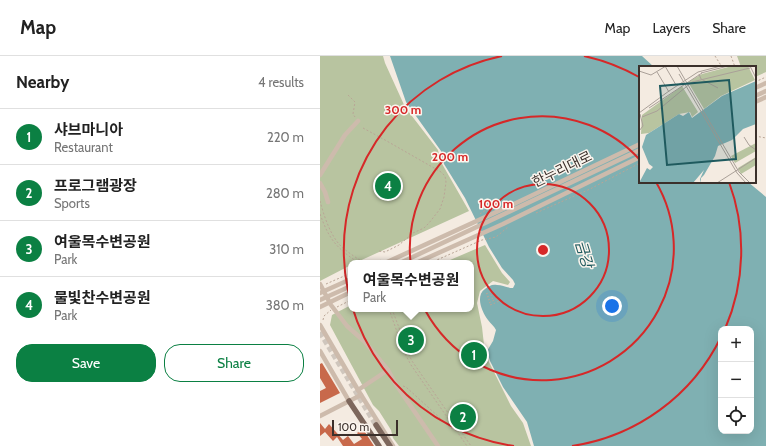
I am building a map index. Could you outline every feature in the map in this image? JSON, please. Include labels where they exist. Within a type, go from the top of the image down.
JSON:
[{"type":"main road","points":[[349,401],[379,446]]},
{"type":"main road","points":[[385,446],[375,426],[390,446]]},
{"type":"street","points":[[756,88],[766,83]]},
{"type":"street","points":[[756,96],[766,91]]},
{"type":"street","points":[[756,101],[766,96]]},
{"type":"street","points":[[320,175],[345,136],[358,121]]},
{"type":"street","name":"한누리대로","points":[[392,260],[639,144]]},
{"type":"street","points":[[406,260],[639,150]]},
{"type":"street","name":"한누리대로","points":[[423,260],[503,224],[639,157]]},
{"type":"street","points":[[320,183],[328,202]]},
{"type":"street","points":[[320,293],[348,280]]},
{"type":"street","points":[[321,285],[330,305],[347,326],[365,342],[388,370],[395,383],[438,446]]},
{"type":"street","points":[[320,300],[348,287]]},
{"type":"street","points":[[321,306],[348,293]]},
{"type":"street","points":[[320,325],[393,446]]},
{"type":"street","points":[[320,330],[325,334]]},
{"type":"street","points":[[321,354],[349,401]]},
{"type":"street","points":[[320,416],[349,401],[388,370]]},
{"type":"path","points":[[718,56],[715,57],[721,66]]},
{"type":"path","points":[[731,56],[735,66]]},
{"type":"path","points":[[756,82],[766,77]]},
{"type":"path","points":[[348,95],[354,102],[353,114],[358,121]]},
{"type":"path","points":[[363,128],[441,172],[445,176],[446,182],[444,197],[440,209],[429,223],[424,228],[413,233],[400,245],[385,252],[379,251]]},
{"type":"path","points":[[756,136],[766,138]]},
{"type":"path","points":[[535,214],[590,189],[639,164]]},
{"type":"path","points":[[320,201],[326,221],[337,241],[343,248],[360,260]]},
{"type":"path","points":[[320,214],[325,226],[337,246],[342,252],[354,260]]},
{"type":"path","points":[[437,260],[482,240],[496,237],[508,227]]},
{"type":"path","points":[[321,285],[348,274]]},
{"type":"path","points":[[486,294],[491,292]]},
{"type":"path","points":[[487,297],[497,292]]},
{"type":"path","points":[[488,300],[499,295]]},
{"type":"path","points":[[489,303],[500,299],[490,305]]},
{"type":"path","points":[[323,320],[324,316],[330,311],[348,302]]},
{"type":"path","points":[[389,312],[404,352],[411,365],[468,446]]},
{"type":"path","points":[[393,312],[412,361],[471,446]]},
{"type":"path","points":[[395,383],[406,387],[452,429],[461,431]]},
{"type":"green space","points":[[320,56],[383,56],[405,107],[438,150],[441,162],[469,211],[362,260],[348,260],[348,267],[320,281]]},
{"type":"green space","points":[[737,56],[766,56],[766,72],[756,77],[756,66],[741,66]]},
{"type":"green space","points":[[485,245],[502,273],[510,282],[508,285],[493,281],[480,291],[477,303],[482,327],[485,354],[511,406],[523,423],[531,446],[399,446],[393,438],[391,430],[379,411],[373,405],[330,325],[332,315],[348,307],[348,312],[474,312],[474,260],[450,260]]},
{"type":"water","name":"금강","points":[[390,56],[642,56],[653,66],[639,66],[639,183],[749,183],[766,197],[766,446],[534,446],[527,422],[503,387],[490,361],[487,351],[493,341],[496,330],[488,320],[480,304],[480,296],[485,289],[494,285],[513,288],[515,284],[502,268],[489,247],[465,198],[444,164],[441,151],[406,102]]},
{"type":"building","points":[[322,363],[340,393],[320,403],[320,391],[326,388],[320,378],[320,364]]},
{"type":"building","points":[[320,423],[325,429],[329,424],[343,440],[348,436],[354,444],[362,439],[357,433],[363,429],[374,446],[343,446],[337,437],[333,441],[325,432],[320,436]]},
{"type":"tunnel","points":[[320,332],[376,425]]},
{"type":"place","name":"물빛찬수변공원","points":[[388,186]]},
{"type":"place","name":"여울목수변공원","points":[[411,340]]},
{"type":"place","name":"샤브마니아","points":[[474,355]]},
{"type":"place","name":"프로그램광장","points":[[463,417]]}]
